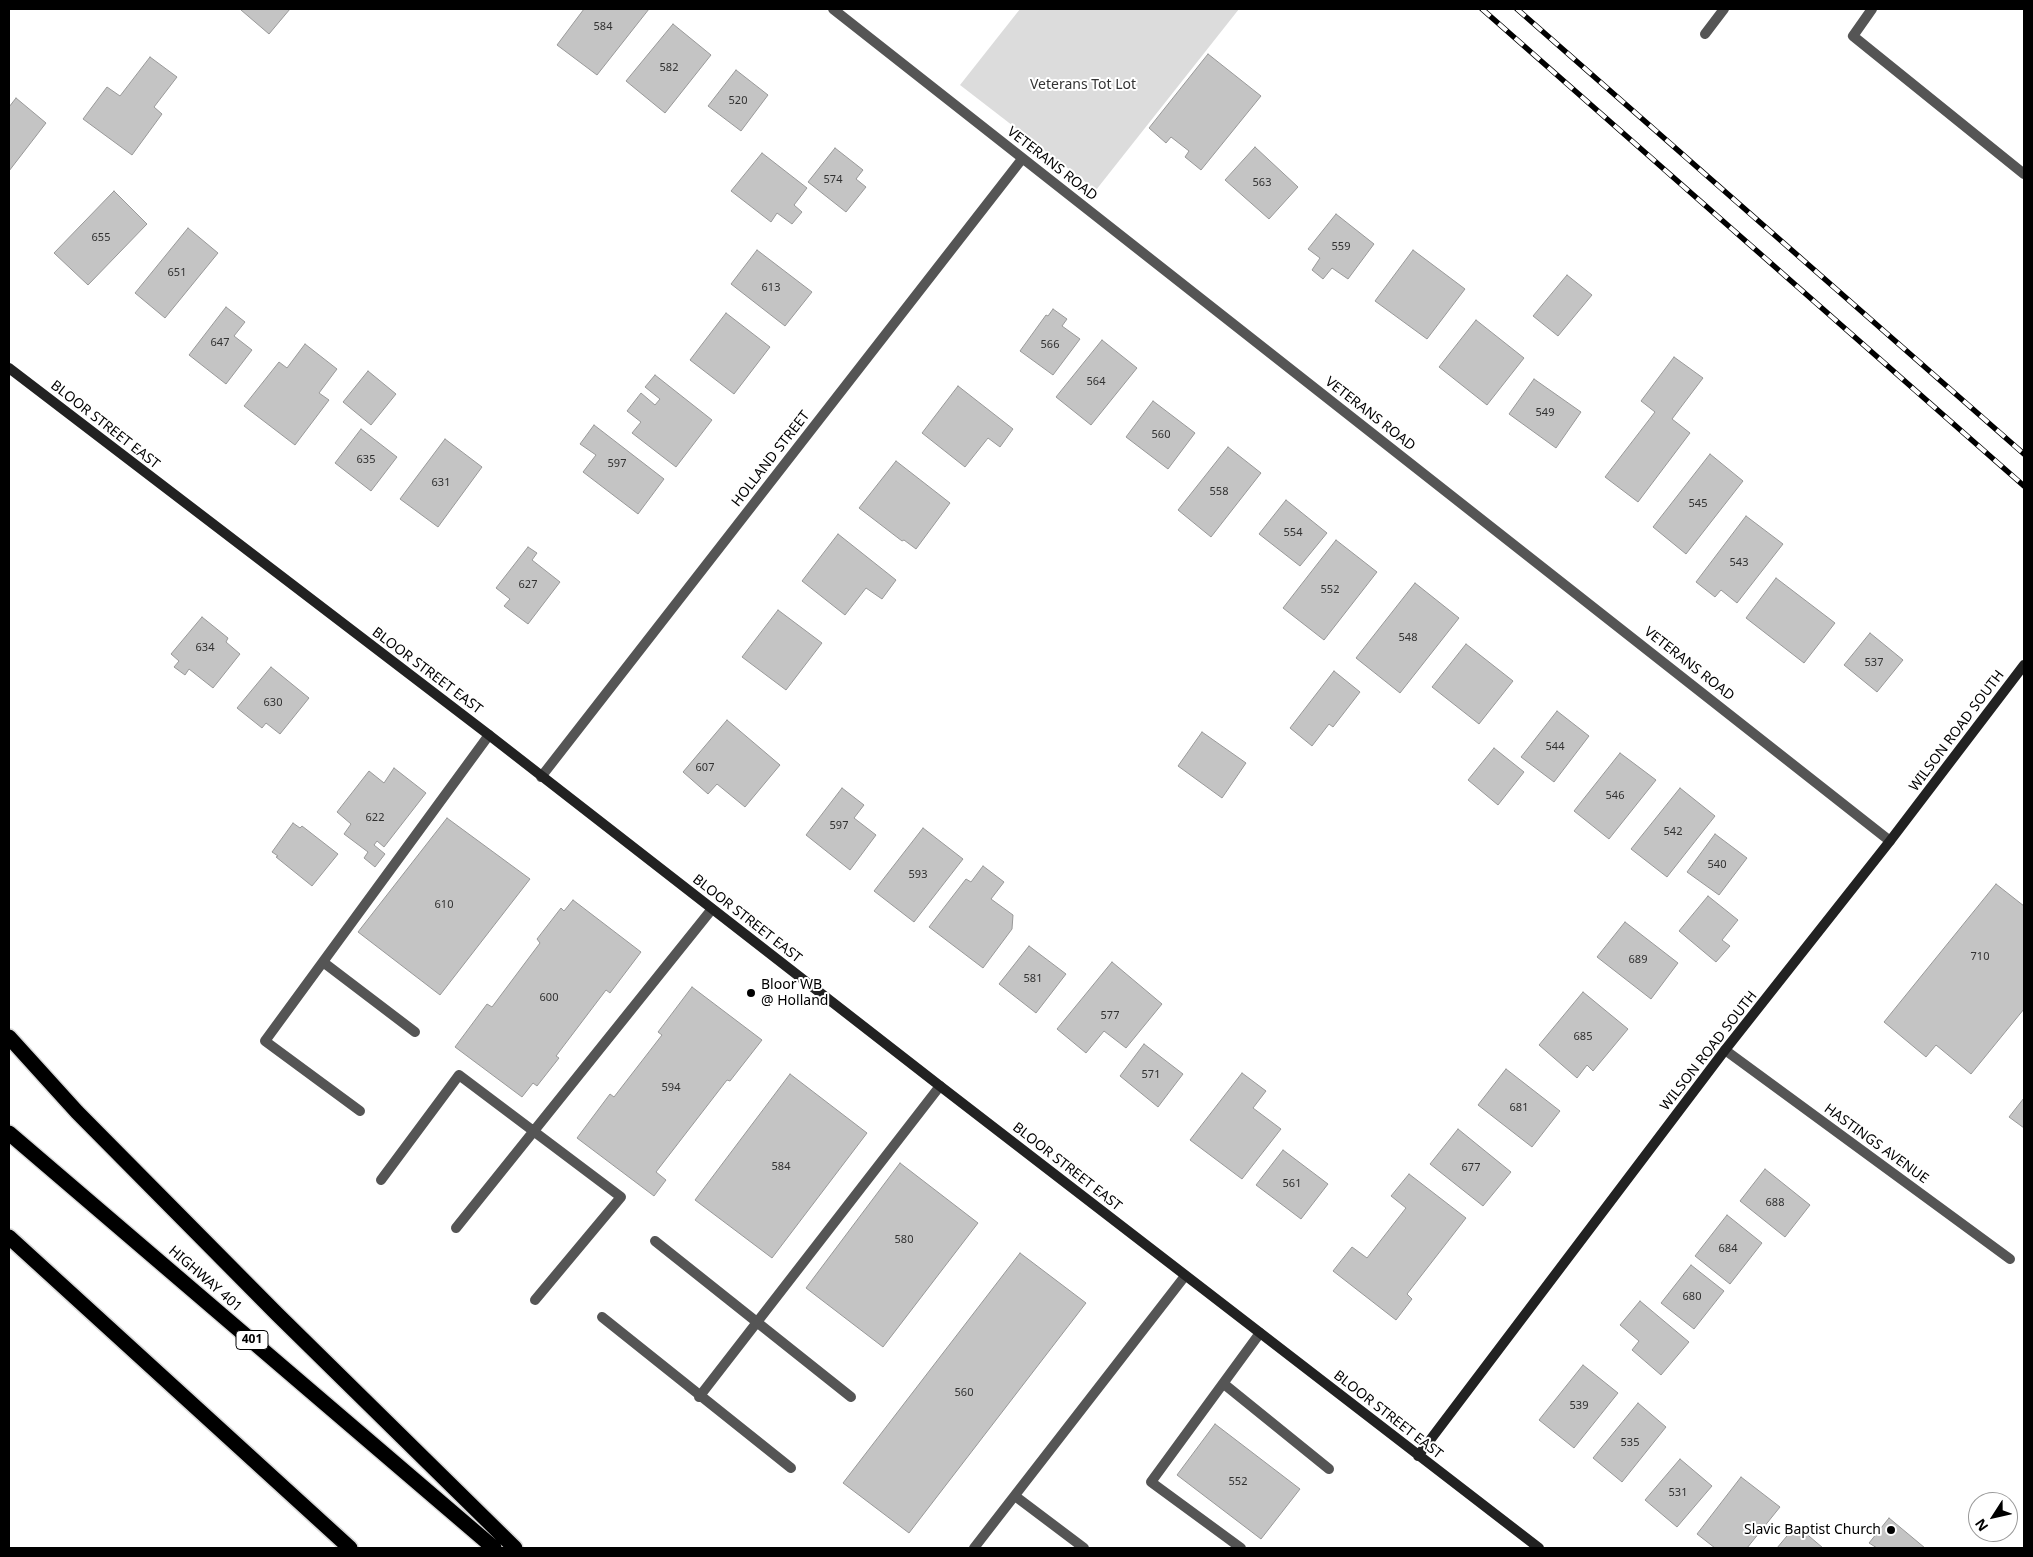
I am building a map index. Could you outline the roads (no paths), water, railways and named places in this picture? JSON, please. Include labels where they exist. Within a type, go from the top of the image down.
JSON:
[{"type":"highway","points":[[9,1037],[84,1119],[277,1314],[515,1548]]},
{"type":"highway","name":"HIGHWAY 401","points":[[9,1133],[494,1548]]},
{"type":"highway","points":[[9,1237],[350,1548]]},
{"type":"main road","name":"BLOOR STREET EAST","points":[[9,368],[489,736],[1539,1548]]},
{"type":"main road","name":"WILSON ROAD SOUTH","points":[[1418,1456],[1725,1050],[1890,841],[2024,665]]},
{"type":"street","name":"VETERANS ROAD","points":[[833,9],[1890,841]]},
{"type":"street","points":[[1705,34],[1724,9]]},
{"type":"street","points":[[1872,9],[1853,36],[2024,174]]},
{"type":"street","name":"HOLLAND STREET","points":[[541,777],[1022,158]]},
{"type":"street","points":[[360,1112],[265,1041],[489,736]]},
{"type":"street","points":[[456,1228],[712,910]]},
{"type":"street","points":[[323,962],[415,1032]]},
{"type":"street","name":"HASTINGS AVENUE","points":[[1725,1050],[2010,1259]]},
{"type":"street","points":[[381,1180],[459,1074],[620,1197],[535,1300]]},
{"type":"street","points":[[699,1397],[940,1086]]},
{"type":"street","points":[[655,1241],[851,1396]]},
{"type":"street","points":[[974,1548],[1186,1276]]},
{"type":"street","points":[[602,1317],[699,1397],[791,1468]]},
{"type":"street","points":[[1241,1548],[1151,1482],[1260,1333]]},
{"type":"street","points":[[1224,1384],[1329,1469]]},
{"type":"street","points":[[1015,1496],[1084,1548]]},
{"type":"railway","points":[[1482,9],[2024,486]]},
{"type":"railway","points":[[1517,9],[2024,454]]},
{"type":"place","name":"Bloor WB @ Holland","points":[[751,993]]},
{"type":"place","name":"Slavic Baptist Church","points":[[1891,1530]]},
{"type":"park label","name":"Veterans Tot Lot","points":[[1083,85]]}]
